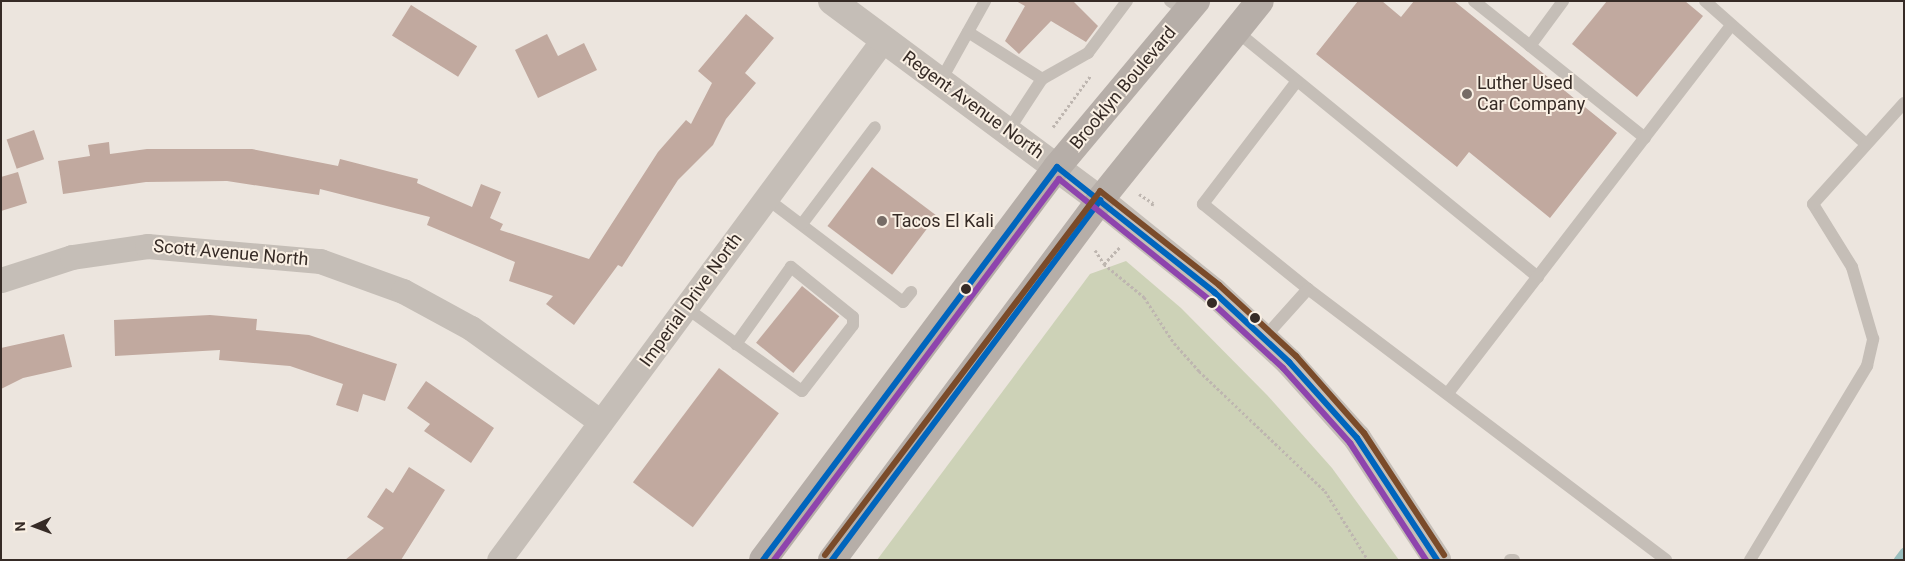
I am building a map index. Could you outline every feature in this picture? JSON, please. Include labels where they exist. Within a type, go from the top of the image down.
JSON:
[{"type":"main road","points":[[832,560],[1100,200],[1260,1]]},
{"type":"main road","name":"Brooklyn Boulevard","points":[[764,560],[1057,167],[1184,5]]},
{"type":"street","name":"Regent Avenue North","points":[[832,1],[1100,200],[1264,338],[1357,438],[1437,560]]},
{"type":"street","name":"Imperial Drive North","points":[[499,560],[883,40]]},
{"type":"street","name":"Scott Avenue North","points":[[1,280],[72,257],[147,246],[320,261],[403,291],[471,328],[600,422]]},
{"type":"lane","points":[[940,82],[986,1]]},
{"type":"lane","points":[[1008,132],[1042,80],[1088,53],[1127,1]]},
{"type":"lane","points":[[1474,1],[1645,138]]},
{"type":"lane","points":[[1530,46],[1563,1]]},
{"type":"lane","points":[[1705,1],[1864,142]]},
{"type":"lane","points":[[1448,393],[1731,26]]},
{"type":"lane","points":[[1235,30],[1538,277]]},
{"type":"lane","points":[[968,32],[1042,80]]},
{"type":"lane","points":[[1297,81],[1203,204],[1308,289],[1448,393],[1666,560]]},
{"type":"lane","points":[[1750,560],[1867,366],[1873,339],[1852,267],[1813,204],[1864,142],[1904,102]]},
{"type":"lane","points":[[802,224],[875,127]]},
{"type":"lane","points":[[766,198],[904,302],[912,292]]},
{"type":"lane","points":[[685,307],[736,344],[802,391],[852,325],[847,310],[791,267],[736,344]]},
{"type":"lane","points":[[1264,338],[1308,289]]},
{"type":"path","points":[[1092,246],[1104,264],[1144,297],[1174,343],[1199,371],[1325,491],[1368,560]]},
{"type":"green space","points":[[1126,261],[1181,308],[1267,395],[1332,468],[1399,560],[877,560],[1090,274]]},
{"type":"building","points":[[1016,1],[1073,1],[1098,26],[1086,42],[1051,21],[1019,54],[1005,41],[1025,6]]},
{"type":"building","name":"Luther Used Car Company","points":[[1358,1],[1382,1],[1401,17],[1414,1],[1454,1],[1617,133],[1550,218],[1469,152],[1457,167],[1316,54]]},
{"type":"building","points":[[1607,1],[1685,1],[1703,16],[1637,97],[1572,44]]},
{"type":"building","points":[[411,5],[477,46],[458,77],[392,36]]},
{"type":"building","points":[[746,14],[774,38],[745,73],[756,83],[726,119],[713,145],[678,180],[622,267],[618,265],[574,325],[546,304],[553,296],[509,281],[515,262],[427,225],[430,217],[320,189],[319,195],[227,181],[146,182],[63,194],[58,161],[90,156],[88,145],[109,142],[110,154],[147,149],[252,149],[338,166],[340,159],[418,179],[417,183],[472,207],[481,184],[501,192],[490,218],[503,224],[500,230],[589,259],[658,152],[686,120],[691,124],[712,83],[698,71]]},
{"type":"building","points":[[547,34],[558,56],[584,43],[597,70],[538,98],[515,50]]},
{"type":"building","points":[[34,130],[44,159],[17,169],[7,139]]},
{"type":"building","name":"Tacos El Kali","points":[[872,167],[937,216],[892,275],[827,226]]},
{"type":"building","points":[[18,172],[27,203],[1,211],[1,177]]},
{"type":"building","points":[[802,286],[839,316],[793,373],[756,343]]},
{"type":"building","points":[[210,315],[257,319],[256,330],[309,335],[397,364],[385,401],[363,394],[358,412],[336,405],[343,384],[290,366],[219,360],[220,350],[115,356],[114,320]]},
{"type":"building","points":[[64,334],[72,367],[23,378],[1,389],[1,348]]},
{"type":"building","points":[[719,368],[779,413],[693,527],[633,482]]},
{"type":"building","points":[[426,381],[494,428],[471,463],[424,431],[430,424],[407,408]]},
{"type":"building","points":[[409,467],[445,490],[401,560],[345,560],[384,528],[367,517],[386,488],[393,493]]},
{"type":"waterway","points":[[1898,560],[1904,552]]},
{"type":"transit line","points":[[763,560],[1057,167],[1214,292],[1289,362],[1357,438],[1437,560]]},
{"type":"transit line","points":[[774,560],[1059,179],[1208,299],[1283,368],[1350,443],[1426,560]]},
{"type":"transit line","points":[[825,555],[1100,191],[1219,285],[1296,356],[1364,433],[1444,555]]},
{"type":"transit line","points":[[832,560],[1100,200]]},
{"type":"place","name":"Luther Used Car Company","points":[[1467,94]]},
{"type":"place","name":"Tacos El Kali","points":[[882,221]]}]
